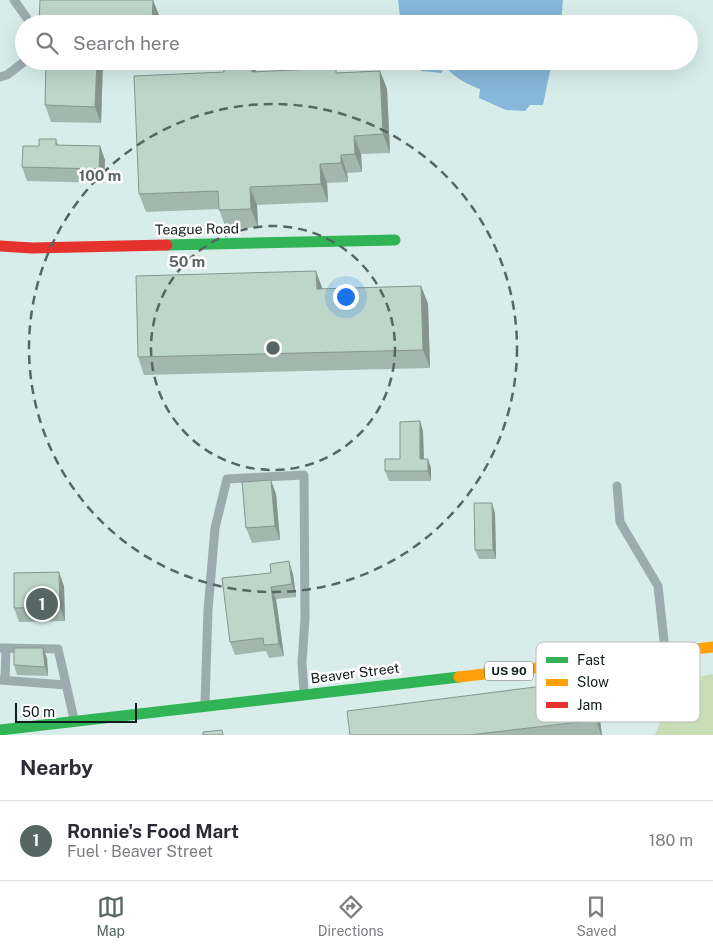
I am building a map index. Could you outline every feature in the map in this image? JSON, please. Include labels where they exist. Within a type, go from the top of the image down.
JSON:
[{"type":"main road","name":"Teague Road","points":[[0,246],[42,248],[395,240]]},
{"type":"main road","name":"Beaver Street","points":[[700,649],[713,647]]},
{"type":"main road","name":"Beaver Street","points":[[0,730],[536,668]]},
{"type":"lane","points":[[14,0],[25,15]]},
{"type":"lane","points":[[0,77],[7,75],[15,69]]},
{"type":"lane","points":[[205,706],[208,610],[215,528],[227,479],[304,475],[305,618],[302,663],[304,694]]},
{"type":"lane","points":[[616,486],[620,522],[658,586],[664,642]]},
{"type":"lane","points":[[66,685],[2,680],[3,648],[58,649],[66,685],[74,721]]},
{"type":"green space","points":[[713,674],[713,735],[655,735],[660,722],[700,722],[700,676]]},
{"type":"water","points":[[398,0],[563,0],[562,15],[400,15]]},
{"type":"water","points":[[421,70],[443,70],[441,73]]},
{"type":"water","points":[[448,70],[550,70],[543,105],[530,105],[525,111],[506,110],[479,98],[480,89]]},
{"type":"building","points":[[40,0],[153,0],[152,15],[39,15]]},
{"type":"building","points":[[46,70],[97,70],[95,107],[45,105]]},
{"type":"building","points":[[224,70],[252,70],[252,72],[336,70],[336,73],[380,71],[383,134],[354,136],[355,154],[341,155],[341,163],[320,164],[321,184],[250,187],[251,209],[219,210],[218,191],[139,194],[134,76],[224,72]]},
{"type":"building","points":[[39,139],[56,139],[56,145],[100,146],[99,169],[22,167],[23,146],[39,146]]},
{"type":"building","points":[[316,271],[317,289],[421,286],[423,350],[138,357],[136,276]]},
{"type":"building","points":[[420,421],[420,459],[428,459],[428,471],[385,471],[385,459],[400,459],[400,422]]},
{"type":"building","points":[[271,480],[275,526],[246,528],[242,482]]},
{"type":"building","points":[[474,503],[492,503],[493,550],[475,550]]},
{"type":"building","points":[[289,561],[292,584],[271,587],[279,644],[264,645],[263,638],[230,642],[222,578],[271,573],[270,564]]},
{"type":"building","points":[[59,572],[60,607],[14,608],[14,573]]},
{"type":"building","points":[[14,648],[43,648],[45,667],[14,665]]},
{"type":"building","points":[[536,687],[536,722],[579,722],[470,735],[350,735],[347,711]]},
{"type":"building","points":[[222,730],[223,735],[203,735],[203,732]]},
{"type":"traffic: fast","points":[[167,245],[395,240]]},
{"type":"traffic: fast","points":[[0,730],[459,677]]},
{"type":"traffic: slow","points":[[700,649],[713,647]]},
{"type":"traffic: slow","points":[[459,677],[536,668]]},
{"type":"traffic: jam","points":[[0,246],[32,248],[167,245]]},
{"type":"place","name":"Ronnie's Food Mart","points":[[42,604]]}]
